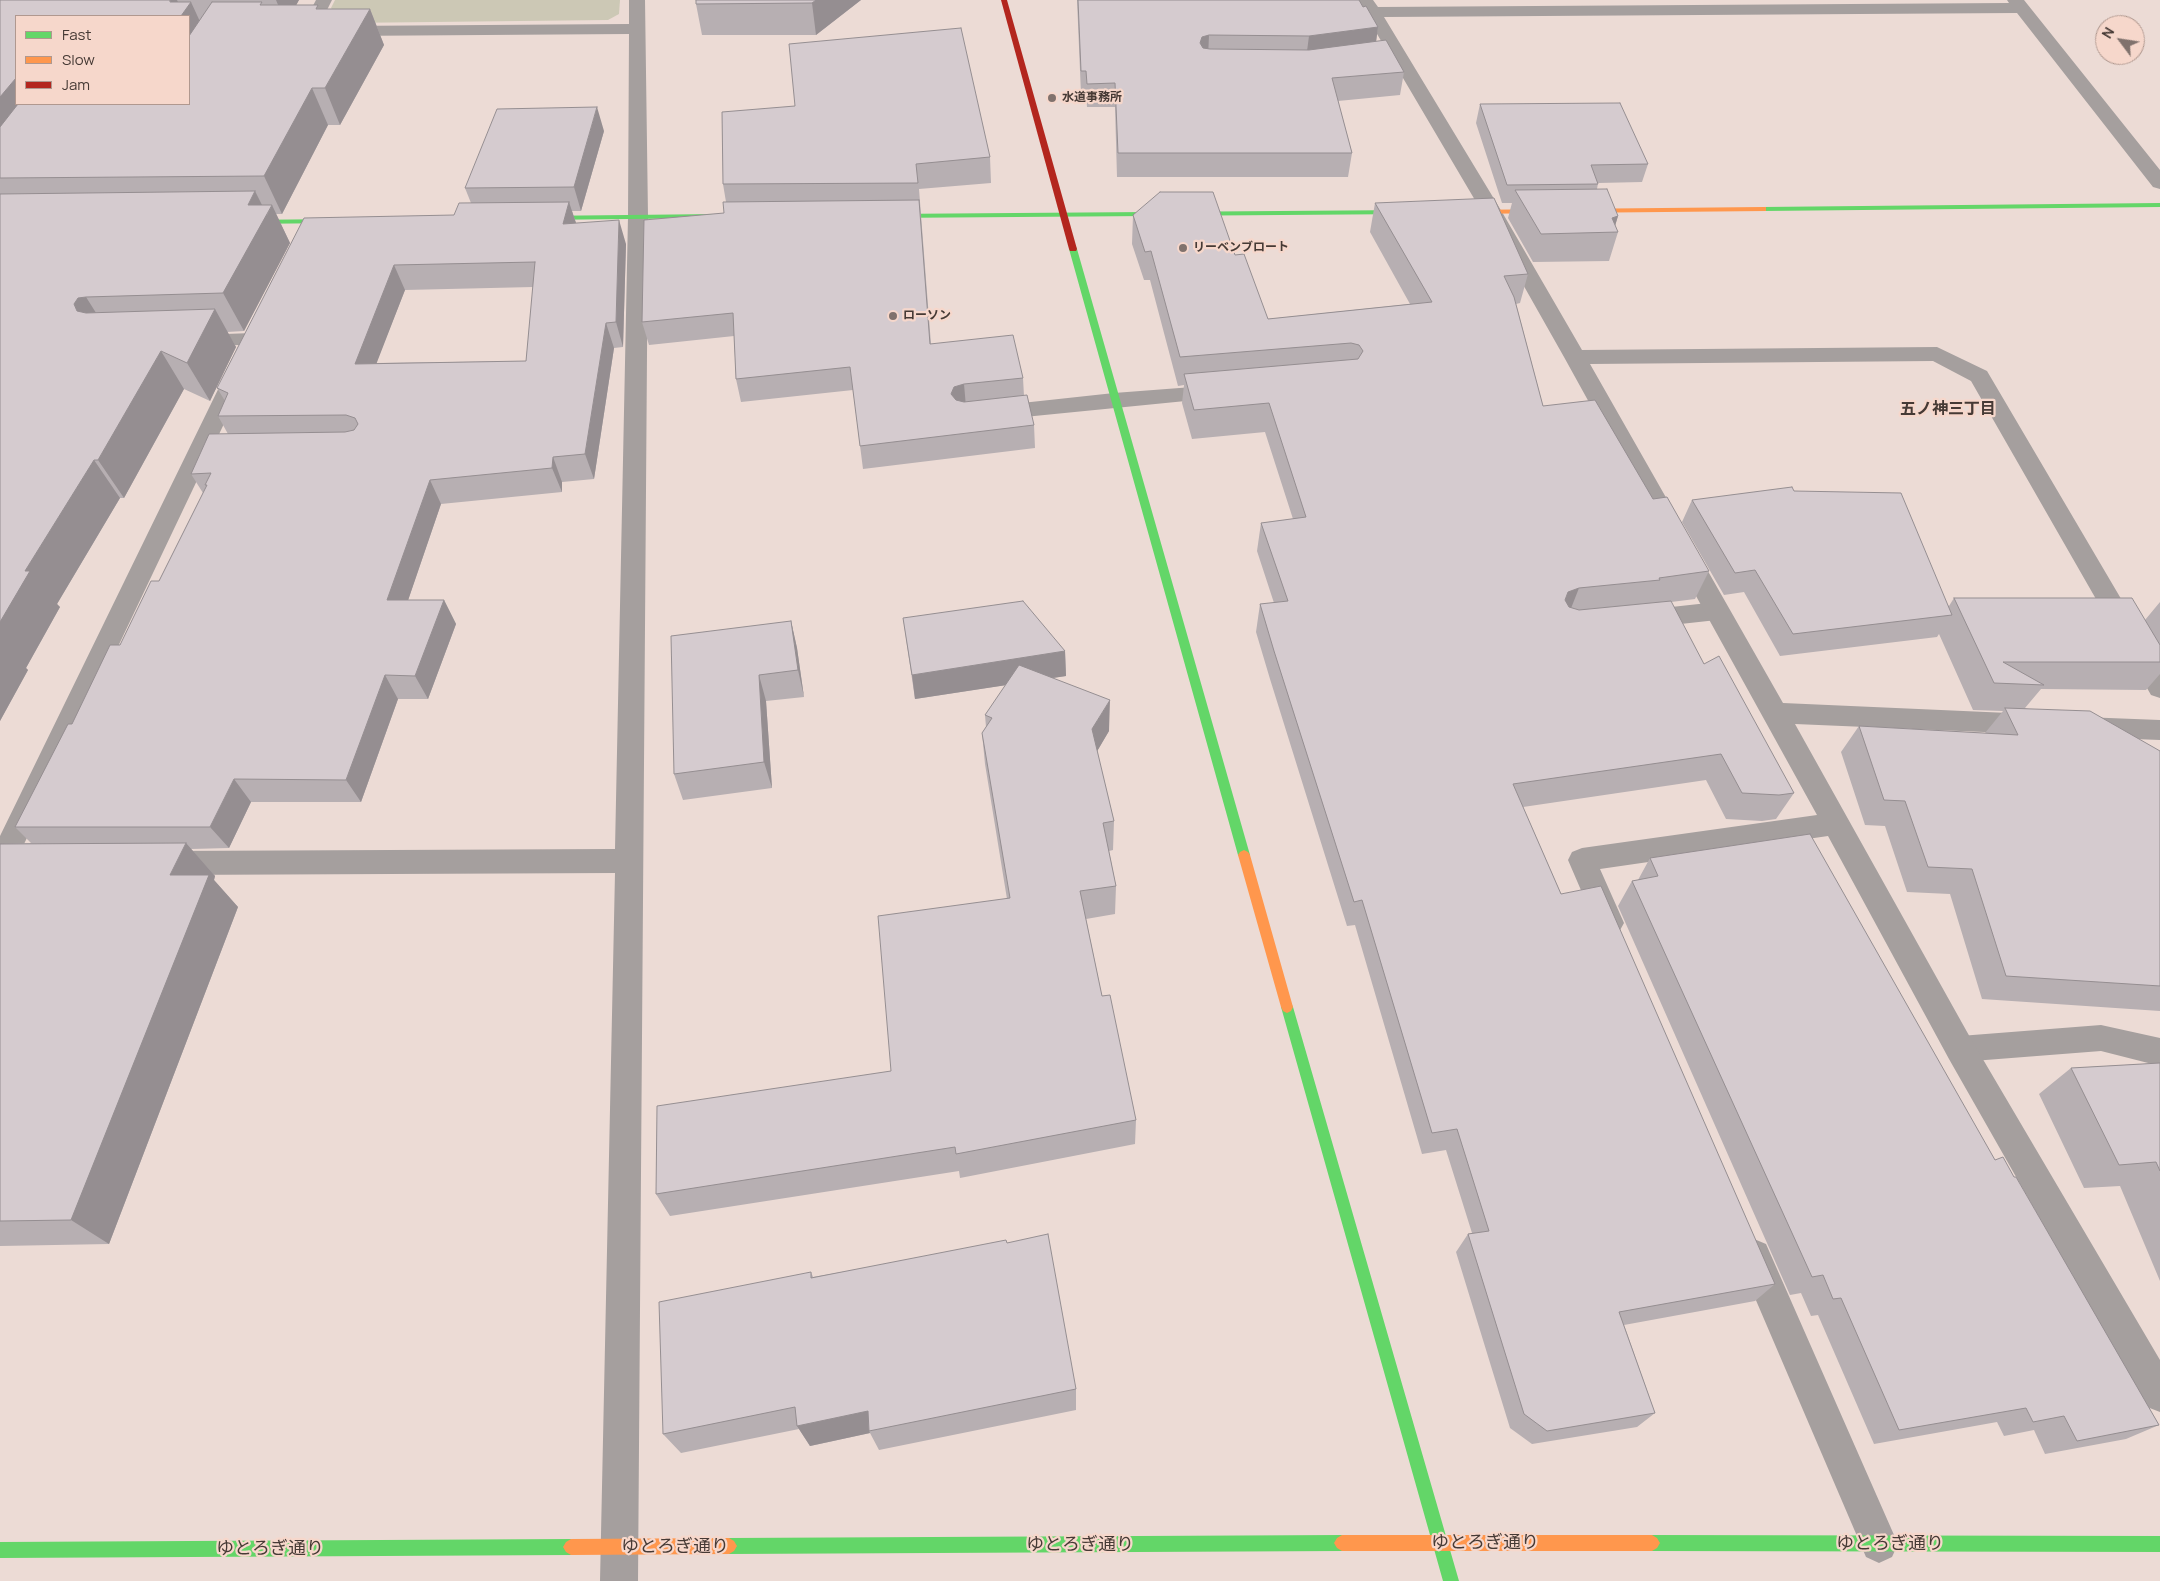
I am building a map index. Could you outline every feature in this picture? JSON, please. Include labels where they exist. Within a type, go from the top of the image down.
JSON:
[{"type":"street","points":[[308,32],[324,0]]},
{"type":"street","points":[[619,1564],[638,217],[637,0]]},
{"type":"street","points":[[1004,0],[1114,400],[1451,1581]]},
{"type":"street","points":[[1368,6],[2018,4],[2160,184]]},
{"type":"street","points":[[1368,6],[1492,212],[1775,713],[1834,824],[1960,1049],[2160,1394]]},
{"type":"street","points":[[289,32],[636,29]]},
{"type":"street","points":[[1452,212],[2160,205]]},
{"type":"street","points":[[868,216],[1422,212]]},
{"type":"street","points":[[520,218],[728,216]]},
{"type":"street","points":[[236,222],[354,220]]},
{"type":"street","points":[[301,246],[314,221]]},
{"type":"street","points":[[30,863],[0,863],[209,450],[258,331]]},
{"type":"street","points":[[1574,357],[1936,354],[1979,376],[2160,688]]},
{"type":"street","points":[[1775,713],[2160,730]]},
{"type":"street","points":[[1622,952],[1582,860],[1834,824]]},
{"type":"street","points":[[140,863],[628,861]]},
{"type":"street","points":[[1744,1234],[1879,1544]]},
{"type":"street","name":"ゆとろぎ通り","points":[[0,1550],[619,1564],[1441,1543],[2160,1544]]},
{"type":"lane","points":[[1379,57],[1397,54]]},
{"type":"lane","points":[[177,342],[258,331]]},
{"type":"lane","points":[[976,415],[1114,400],[1242,390]]},
{"type":"lane","points":[[1618,622],[1717,611]]},
{"type":"lane","points":[[1960,1049],[2101,1038],[2160,1052]]},
{"type":"shaded area","points":[[335,0],[620,0],[619,14],[608,20],[344,23],[331,8]]},
{"type":"building","points":[[0,0],[170,0],[170,2],[191,2],[182,15],[15,15],[15,79],[0,97]]},
{"type":"building","points":[[696,0],[816,0],[812,3],[696,4]]},
{"type":"building","points":[[1078,0],[1359,0],[1363,7],[1366,6],[1378,27],[1309,36],[1209,35],[1202,37],[1200,43],[1203,48],[1210,49],[1309,50],[1386,40],[1404,72],[1332,78],[1352,153],[1118,153],[1115,83],[1087,84],[1086,71],[1081,71]]},
{"type":"building","points":[[212,2],[262,2],[260,5],[318,5],[316,9],[370,9],[325,88],[312,88],[264,176],[0,178],[0,127],[17,105],[190,105],[190,35]]},
{"type":"building","points":[[961,28],[990,157],[916,164],[918,183],[723,184],[722,112],[795,106],[789,44]]},
{"type":"building","points":[[1620,103],[1648,164],[1591,165],[1598,184],[1507,185],[1480,104]]},
{"type":"building","points":[[597,107],[574,187],[465,188],[497,109]]},
{"type":"building","points":[[1607,189],[1618,216],[1612,218],[1618,232],[1541,234],[1515,190]]},
{"type":"building","points":[[255,191],[248,205],[272,205],[223,293],[86,297],[78,298],[74,304],[77,311],[86,313],[215,309],[187,363],[161,351],[98,460],[94,460],[25,571],[30,571],[0,622],[0,194]]},
{"type":"building","points":[[1160,192],[1213,192],[1235,255],[1244,254],[1268,319],[1432,302],[1375,203],[1494,198],[1528,274],[1504,276],[1514,297],[1543,406],[1595,400],[1653,499],[1667,497],[1709,571],[1659,578],[1660,580],[1579,588],[1568,592],[1565,600],[1569,607],[1579,610],[1671,601],[1704,664],[1719,656],[1794,793],[1779,795],[1742,793],[1721,754],[1513,784],[1561,894],[1601,886],[1775,1284],[1619,1312],[1655,1413],[1547,1431],[1524,1414],[1468,1234],[1489,1231],[1457,1129],[1432,1133],[1362,900],[1354,902],[1260,604],[1288,601],[1261,523],[1306,517],[1269,403],[1194,410],[1184,374],[1358,359],[1363,351],[1359,345],[1351,343],[1180,357],[1151,251],[1145,252],[1133,215]]},
{"type":"building","points":[[919,200],[930,344],[1013,335],[1023,378],[964,384],[954,387],[951,394],[956,400],[964,402],[1027,395],[1034,425],[860,446],[850,367],[736,379],[733,313],[642,322],[644,220],[724,213],[723,202]]},
{"type":"building","points":[[569,202],[563,224],[619,220],[616,322],[606,323],[585,454],[553,457],[552,468],[430,480],[387,600],[444,600],[415,676],[385,675],[346,780],[234,779],[210,827],[15,827],[68,724],[72,724],[110,645],[120,645],[151,581],[159,581],[207,485],[205,485],[211,473],[191,474],[209,434],[345,432],[354,430],[358,424],[355,418],[346,415],[218,416],[228,393],[217,388],[304,218],[454,215],[459,203]],"holes":[[[535,262],[526,361],[355,364],[394,265]]]},
{"type":"building","points":[[1792,487],[1794,491],[1901,493],[1952,615],[1793,634],[1755,570],[1735,573],[1692,500]]},
{"type":"building","points":[[1954,598],[2132,598],[2160,645],[2160,662],[2003,662],[2044,685],[1994,683]]},
{"type":"building","points":[[1023,601],[1065,651],[912,675],[903,618]]},
{"type":"building","points":[[791,621],[798,670],[759,675],[764,762],[674,774],[671,636]]},
{"type":"building","points":[[1019,665],[1110,700],[1092,729],[1114,821],[1103,823],[1116,886],[1080,891],[1102,996],[1110,995],[1136,1120],[956,1154],[955,1147],[656,1194],[657,1106],[891,1071],[878,916],[1010,898],[982,733],[992,718],[985,715]]},
{"type":"building","points":[[2005,708],[2090,711],[2160,751],[2160,986],[2006,976],[1972,869],[1928,867],[1905,801],[1884,800],[1859,726],[2018,735]]},
{"type":"building","points":[[1810,834],[1995,1160],[2003,1157],[2014,1177],[2016,1177],[2159,1425],[2077,1441],[2064,1416],[2033,1422],[2026,1408],[1899,1430],[1841,1298],[1833,1299],[1823,1275],[1812,1277],[1632,881],[1658,876],[1650,858]]},
{"type":"building","points":[[186,843],[170,875],[209,875],[71,1220],[0,1221],[0,844]]},
{"type":"building","points":[[2160,1063],[2160,1171],[2156,1162],[2119,1165],[2071,1068]]},
{"type":"building","points":[[1048,1234],[1076,1389],[869,1431],[868,1411],[797,1426],[795,1407],[663,1434],[659,1302],[811,1272],[811,1278],[1006,1240],[1007,1243]]},
{"type":"traffic: fast","points":[[1763,209],[2160,205]]},
{"type":"traffic: fast","points":[[884,216],[1411,212]]},
{"type":"traffic: fast","points":[[536,218],[718,216]]},
{"type":"traffic: fast","points":[[244,222],[338,221]]},
{"type":"traffic: fast","points":[[1073,249],[1244,855]]},
{"type":"traffic: fast","points":[[1287,1007],[1451,1581]]},
{"type":"traffic: fast","points":[[729,1546],[1342,1543]]},
{"type":"traffic: fast","points":[[1652,1543],[2160,1544]]},
{"type":"traffic: fast","points":[[0,1550],[571,1547]]},
{"type":"traffic: slow","points":[[1461,212],[1763,209]]},
{"type":"traffic: slow","points":[[1244,855],[1287,1007]]},
{"type":"traffic: slow","points":[[1342,1543],[1652,1543]]},
{"type":"traffic: slow","points":[[571,1547],[729,1546]]},
{"type":"traffic: jam","points":[[1004,0],[1073,249]]},
{"type":"place","name":"水道事務所","points":[[1052,98]]},
{"type":"place","name":"リーベンブロート","points":[[1183,248]]},
{"type":"place","name":"ローソン","points":[[893,316]]},
{"type":"district","name":"五ノ神三丁目","points":[[1948,410]]}]
